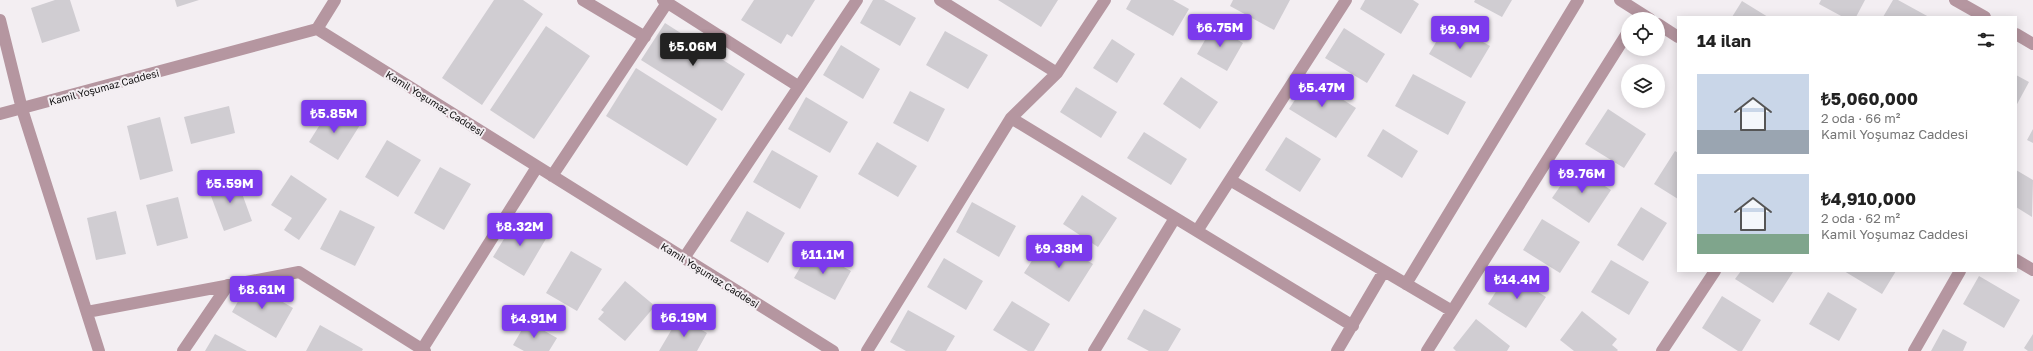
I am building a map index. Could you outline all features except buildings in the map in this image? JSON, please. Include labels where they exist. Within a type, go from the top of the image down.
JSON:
[{"type":"street","points":[[317,29],[335,0]]},
{"type":"street","points":[[583,0],[645,37]]},
{"type":"street","points":[[684,258],[857,0]]},
{"type":"street","points":[[940,0],[1057,74]]},
{"type":"street","points":[[867,351],[1011,118],[1057,74],[1105,0]]},
{"type":"street","points":[[1197,232],[1346,0]]},
{"type":"street","points":[[1406,284],[1578,0]]},
{"type":"street","points":[[1620,0],[1636,12]]},
{"type":"street","points":[[1955,0],[1983,16]]},
{"type":"street","points":[[552,176],[645,37],[665,1],[798,86]]},
{"type":"street","points":[[0,20],[22,109],[99,351]]},
{"type":"street","name":"Kamil Yoşumaz Caddesi","points":[[0,114],[317,29],[832,351]]},
{"type":"street","points":[[1665,29],[1677,36]]},
{"type":"street","points":[[2017,35],[2033,44]]},
{"type":"street","points":[[1427,351],[1621,43]]},
{"type":"street","points":[[1011,118],[1353,326]]},
{"type":"street","points":[[87,312],[299,272],[422,350],[538,167]]},
{"type":"street","points":[[1230,180],[1452,311]]},
{"type":"street","points":[[1094,351],[1175,218]]},
{"type":"street","points":[[2017,261],[2033,270]]},
{"type":"street","points":[[1337,351],[1384,271]]},
{"type":"street","points":[[1662,351],[1714,272]]},
{"type":"street","points":[[1914,351],[1959,272]]},
{"type":"street","points":[[183,351],[228,285]]}]
